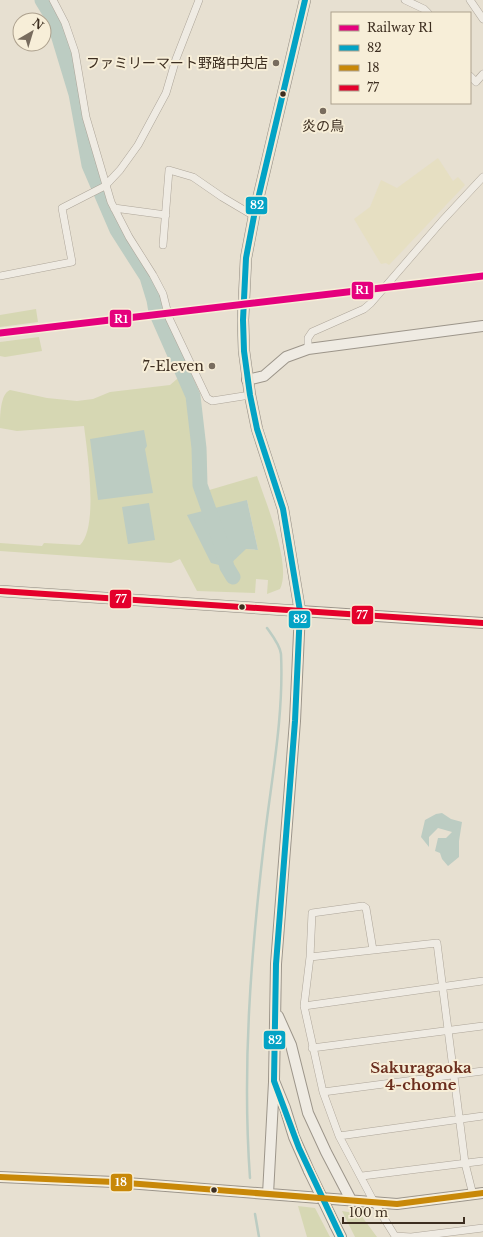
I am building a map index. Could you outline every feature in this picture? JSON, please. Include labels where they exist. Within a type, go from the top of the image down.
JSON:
[{"type":"main road","points":[[0,591],[300,611],[283,509],[257,429],[247,380],[244,351],[244,282],[246,258],[254,216],[305,0]]},
{"type":"street","points":[[53,0],[65,23],[75,52],[86,117],[101,188],[114,208],[129,238],[154,275],[163,294],[169,318],[207,398],[212,401],[250,395]]},
{"type":"street","points":[[0,276],[72,262],[62,208],[101,188],[120,170],[138,146],[166,93],[176,59],[200,0]]},
{"type":"street","points":[[405,0],[427,12]]},
{"type":"street","points":[[470,0],[483,19]]},
{"type":"street","points":[[471,77],[476,82],[483,74]]},
{"type":"street","points":[[163,245],[169,170],[193,177],[222,197],[254,216]]},
{"type":"street","points":[[308,349],[308,338],[312,332],[364,309],[371,303],[442,221],[483,177]]},
{"type":"street","points":[[114,208],[166,215]]},
{"type":"street","points":[[247,380],[264,376],[286,357],[308,349],[483,326]]},
{"type":"street","points":[[268,1194],[274,1081],[276,964],[295,721],[300,611],[483,623]]},
{"type":"street","points":[[373,950],[368,910],[363,906],[312,913],[310,957],[304,1006],[312,1048],[323,1092],[339,1136],[362,1176],[374,1202],[395,1236],[411,1237],[483,1228]]},
{"type":"street","points":[[0,1178],[114,1182],[397,1204],[478,1194],[465,1163],[453,1074],[444,986],[437,944],[310,957]]},
{"type":"street","points":[[304,1006],[483,980]]},
{"type":"street","points":[[276,1010],[291,1045],[308,1113],[351,1200]]},
{"type":"street","points":[[312,1048],[483,1026]]},
{"type":"street","points":[[323,1092],[483,1071]]},
{"type":"street","points":[[274,1081],[285,1108],[294,1137],[341,1237]]},
{"type":"street","points":[[339,1136],[483,1116]]},
{"type":"street","points":[[362,1176],[483,1161]]},
{"type":"shaded area","points":[[438,158],[453,181],[458,177],[465,185],[389,265],[386,263],[381,264],[354,219],[370,207],[381,180],[397,188]]},
{"type":"shaded area","points":[[144,430],[147,446],[145,449],[153,493],[98,500],[90,439]]},
{"type":"shaded area","points":[[247,500],[258,550],[246,549],[227,567],[211,563],[187,515]]},
{"type":"shaded area","points":[[149,503],[155,540],[128,544],[122,507]]},
{"type":"shaded area","points":[[442,813],[451,819],[462,822],[459,841],[459,857],[448,866],[442,859],[440,853],[435,851],[438,838],[446,838],[452,832],[438,828],[429,837],[429,847],[421,837],[425,820],[436,814]]},
{"type":"green space","points":[[36,309],[38,322],[0,327],[0,315]]},
{"type":"green space","points":[[39,337],[42,351],[5,357],[0,356],[0,342]]},
{"type":"green space","points":[[177,379],[183,379],[189,392],[196,450],[206,449],[207,480],[202,483],[206,491],[257,476],[271,517],[280,550],[283,565],[283,578],[280,589],[267,594],[268,580],[256,579],[255,593],[197,591],[180,559],[171,563],[0,551],[0,543],[42,546],[44,543],[80,545],[86,536],[90,506],[89,469],[84,426],[17,431],[0,428],[1,406],[7,392],[10,390],[47,398],[77,401],[93,399],[110,392],[170,385]],"holes":[[[247,500],[258,550],[246,549]]]},
{"type":"green space","points":[[298,1206],[315,1208],[330,1237],[307,1237]]},
{"type":"green space","points":[[342,1211],[360,1214],[377,1237],[355,1237]]},
{"type":"waterway","points":[[42,0],[53,18],[76,94],[89,165],[117,230],[147,277],[156,312],[193,396],[199,448],[200,485],[220,541],[227,567],[233,577]]},
{"type":"waterway","points":[[250,1178],[247,1094],[249,1010],[259,885],[281,701],[281,654],[276,640],[267,628]]},
{"type":"waterway","points":[[255,1214],[259,1237]]},
{"type":"rail line","name":"R1","points":[[0,333],[483,276]]},
{"type":"transit line","name":"82","points":[[305,0],[254,216],[246,258],[243,320],[244,351],[250,395],[257,429],[283,509],[300,611],[295,721],[276,964],[274,1081],[299,1148],[341,1237]]},
{"type":"transit line","name":"77","points":[[0,591],[483,623]]},
{"type":"transit line","name":"18","points":[[0,1177],[114,1182],[397,1204],[483,1193]]},
{"type":"place","name":"ファミリーマート野路中央店","points":[[276,63]]},
{"type":"place","name":"炎の鳥","points":[[323,111]]},
{"type":"place","name":"7-Eleven","points":[[212,366]]},
{"type":"district","name":"Sakuragaoka 4-chome","points":[[421,1076]]}]
